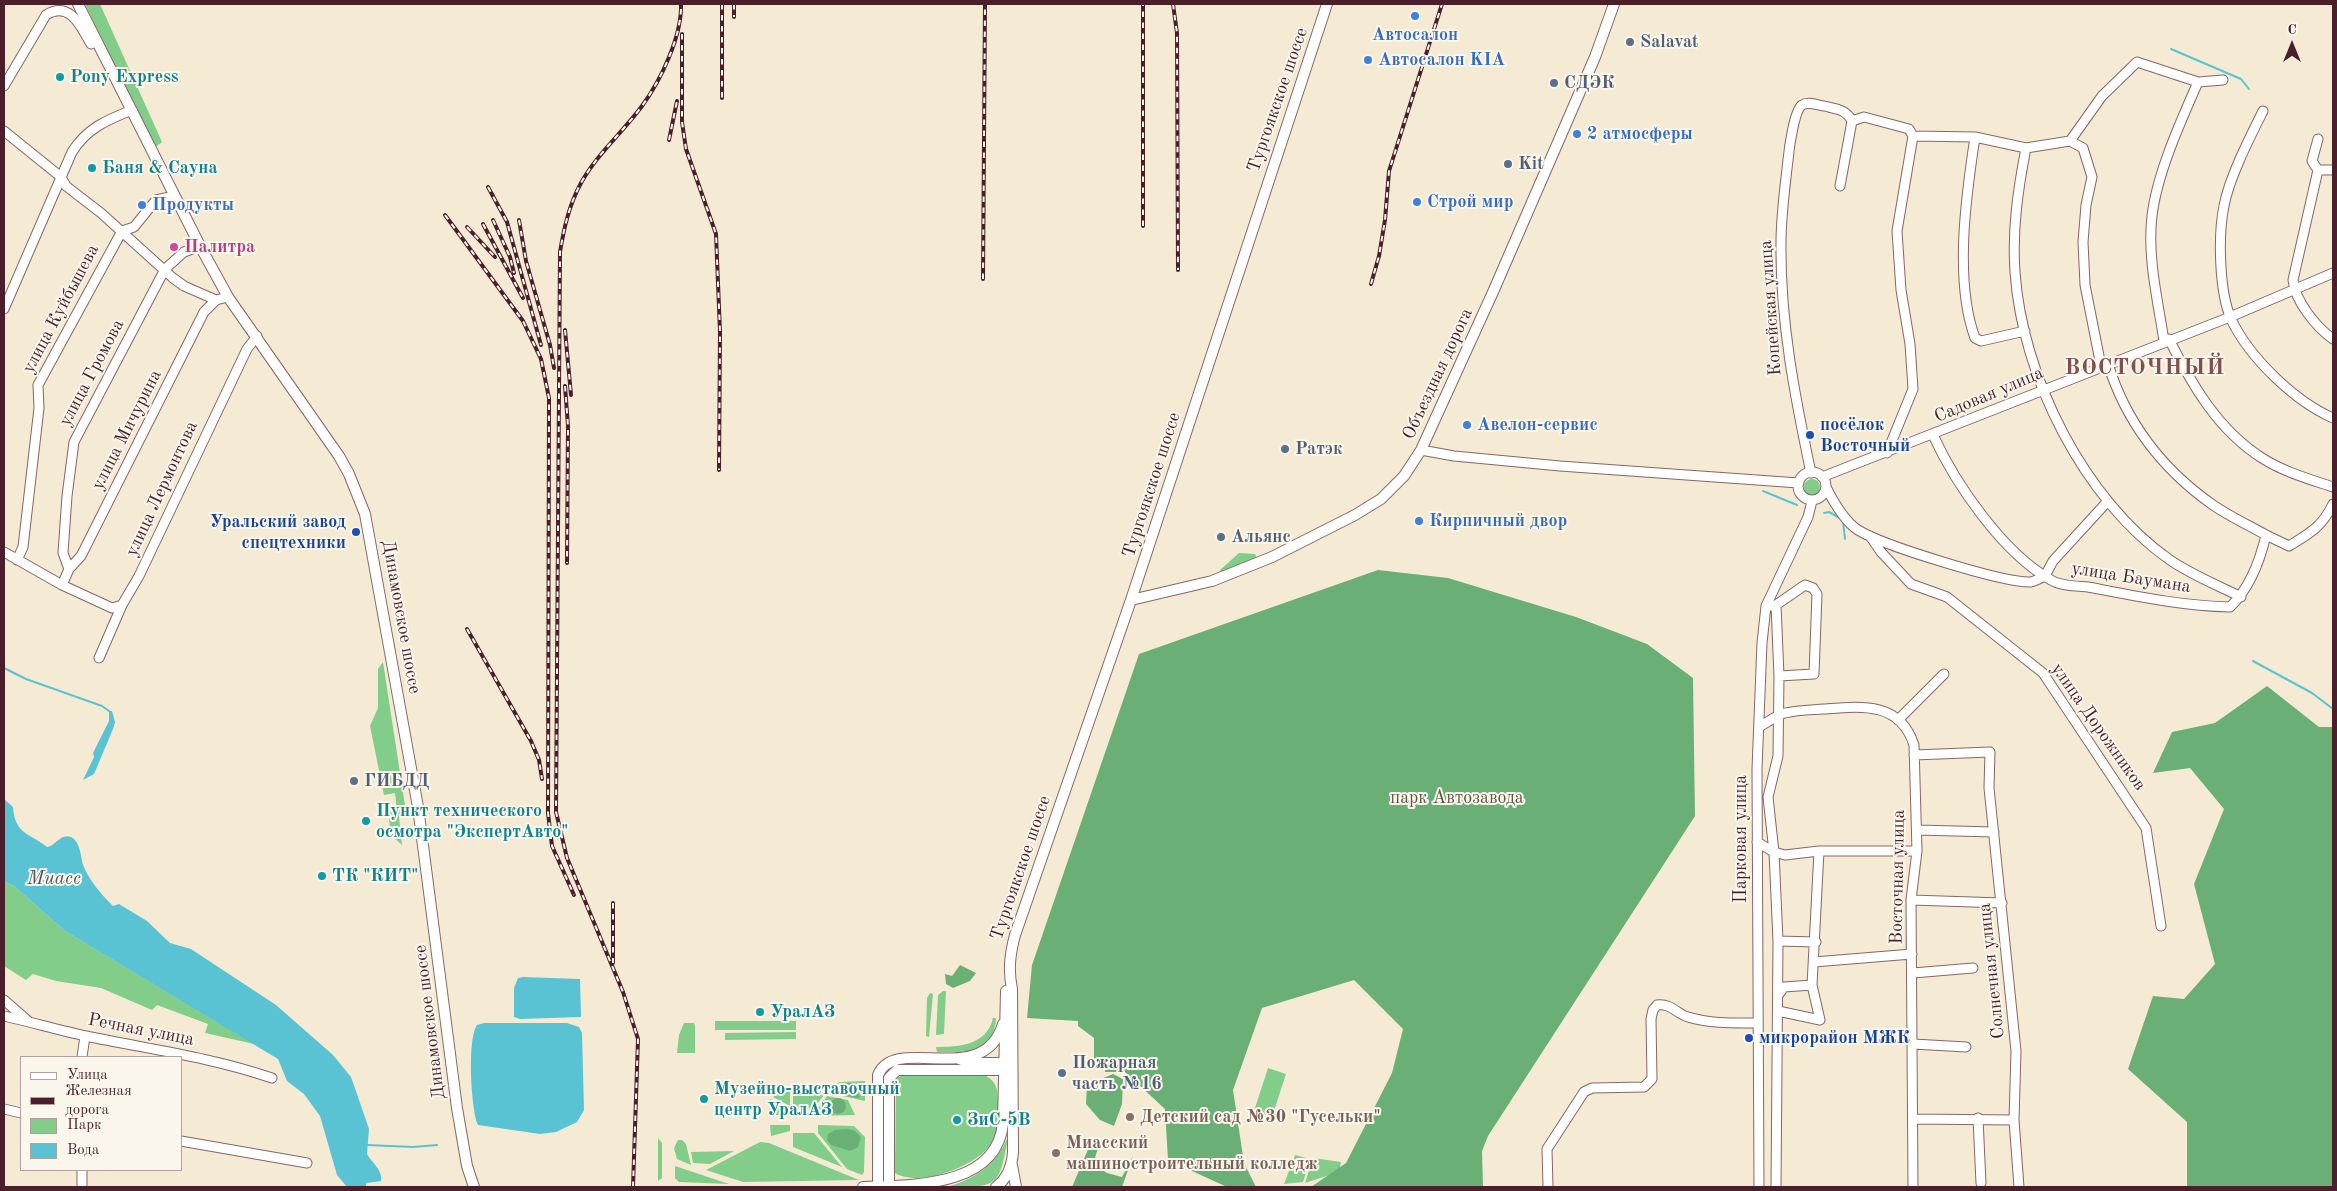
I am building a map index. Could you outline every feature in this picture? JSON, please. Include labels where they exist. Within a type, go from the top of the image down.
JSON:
[{"type":"main road","name":"Динамовское шоссе","points":[[78,4],[200,246],[228,297],[339,456],[349,474],[365,514],[418,806],[456,1108],[466,1166],[474,1187]]},
{"type":"main road","name":"Тургоякское шоссе","points":[[1008,1066],[1005,1016],[1010,953],[1131,600],[1327,4]]},
{"type":"main road","name":"Объездная дорога","points":[[1131,600],[1231,575],[1272,558],[1355,515],[1395,487],[1421,450],[1493,292],[1570,115],[1614,4]]},
{"type":"main road","name":"Тургоякское шоссе","points":[[1008,1066],[1012,989],[1009,975]]},
{"type":"main road","points":[[878,1187],[878,1075],[884,1065],[893,1059],[958,1059],[981,1053],[992,1044],[1001,1031],[1005,1016]]},
{"type":"main road","points":[[958,1059],[971,1063],[1008,1066]]},
{"type":"main road","points":[[889,1187],[889,1078],[892,1073],[897,1070],[1008,1066]]},
{"type":"main road","points":[[1008,1066],[1012,1164],[1016,1187]]},
{"type":"main road","points":[[863,1187],[930,1184],[947,1180],[972,1169],[992,1153],[1002,1137],[1008,1066]]},
{"type":"main road","points":[[996,1187],[1004,1182],[1012,1164]]},
{"type":"street","points":[[4,86],[46,15],[53,9],[61,7],[69,10],[91,44]]},
{"type":"street","points":[[2070,141],[2102,96],[2137,62],[2198,82],[2223,80]]},
{"type":"street","points":[[2198,82],[2169,153],[2152,216],[2153,260],[2167,340],[2200,396],[2220,421],[2243,443],[2263,459],[2292,473],[2333,487]]},
{"type":"street","name":"Копейская улица","points":[[1811,472],[1790,363],[1782,288],[1781,243],[1789,145],[1801,105],[1808,103],[1842,110],[1848,113],[1852,121]]},
{"type":"street","points":[[4,309],[72,152],[81,138],[100,124],[132,110]]},
{"type":"street","points":[[2263,111],[2224,205],[2220,251],[2222,278],[2230,317],[2240,335],[2269,372],[2297,395],[2333,418]]},
{"type":"street","points":[[1840,186],[1852,121],[1864,117],[1909,129],[1913,136],[1897,230],[1901,290],[1910,344],[1913,389],[1886,453]]},
{"type":"street","points":[[4,131],[61,177],[66,186],[122,231],[184,286],[216,300],[228,297]]},
{"type":"street","points":[[1913,136],[1975,137],[2026,148],[2070,141],[2083,148],[2092,177],[2086,205],[2083,250],[2085,285],[2104,365],[2135,427],[2183,483],[2214,506],[2289,546],[2316,529],[2326,519],[2333,504]]},
{"type":"street","points":[[1975,137],[1966,198],[1965,285],[1973,331],[1975,338],[1981,341],[2025,330]]},
{"type":"street","points":[[2318,140],[2312,161],[2318,170],[2293,280],[2294,289],[2307,311],[2333,339]]},
{"type":"street","points":[[2026,148],[2017,196],[2014,244],[2015,274],[2025,330],[2042,390],[2078,462],[2107,502],[2142,537],[2170,560],[2241,597],[2261,557],[2266,535]]},
{"type":"street","points":[[2318,170],[2333,170]]},
{"type":"street","name":"улица Куйбышева","points":[[17,560],[24,547],[39,408],[38,385],[122,231],[134,227],[156,200],[176,196]]},
{"type":"street","name":"улица Громова","points":[[69,569],[63,553],[67,496],[74,442],[165,269],[184,252],[200,246]]},
{"type":"street","name":"Садовая улица","points":[[1822,477],[1933,435],[2167,340],[2230,317],[2333,273]]},
{"type":"street","name":"улица Мичурина","points":[[62,585],[69,569],[82,556],[204,312],[216,300]]},
{"type":"street","name":"улица Лермонтова","points":[[99,658],[122,605],[138,576],[246,350],[256,336]]},
{"type":"street","name":"улица Баумана","points":[[1933,435],[1946,463],[1983,516],[2030,567],[2052,582],[2132,597],[2212,607],[2230,607],[2241,597]]},
{"type":"street","points":[[1421,450],[1454,456],[1799,483]]},
{"type":"street","points":[[1826,487],[1820,498],[1812,500],[1801,495],[1799,483],[1806,474],[1811,472],[1822,477],[1842,514],[1857,530],[1870,536],[1897,547],[1993,575],[2032,582],[2045,576],[2054,561],[2107,502]]},
{"type":"street","name":"Парковая улица","points":[[1759,1187],[1757,842],[1762,643],[1766,606],[1808,517],[1812,500]]},
{"type":"street","name":"улица Дорожников","points":[[1870,536],[1881,552],[1911,584],[1946,598],[2043,673],[2146,828],[2161,926]]},
{"type":"street","points":[[4,552],[62,585],[112,608],[122,605]]},
{"type":"street","points":[[1776,1187],[1778,940],[1774,852],[1768,813],[1768,798],[1778,756],[1780,676],[1773,606],[1805,585],[1813,588],[1817,594],[1814,674],[1780,676]]},
{"type":"street","points":[[1898,720],[1944,674]]},
{"type":"street","name":"Восточная улица","points":[[1759,727],[1783,713],[1865,706],[1886,712],[1898,720],[1912,736],[1914,745],[1917,830],[1917,851],[1911,900],[1913,1187]]},
{"type":"street","name":"Солнечная улица","points":[[1914,755],[1990,752],[1989,788],[2016,1051],[2014,1120],[2019,1187]]},
{"type":"street","points":[[1758,815],[1768,813]]},
{"type":"street","points":[[1917,830],[1994,832]]},
{"type":"street","points":[[1757,842],[1774,852],[1785,855],[1819,851],[1917,851]]},
{"type":"street","points":[[1778,1011],[1820,1020],[1812,985],[1816,942],[1819,851]]},
{"type":"street","points":[[1911,900],[2002,903]]},
{"type":"street","points":[[1778,940],[1816,942]]},
{"type":"street","points":[[1814,962],[1912,954]]},
{"type":"street","points":[[1913,973],[1973,968]]},
{"type":"street","points":[[1779,994],[1784,987],[1812,985]]},
{"type":"street","points":[[4,1000],[28,1022]]},
{"type":"street","points":[[1548,1187],[1547,1149],[1584,1092],[1592,1088],[1644,1087],[1652,1079],[1651,1019],[1657,1004],[1669,1006],[1686,1017],[1700,1020],[1716,1023],[1758,1023]]},
{"type":"street","name":"Речная улица","points":[[4,1016],[85,1036],[170,1051],[238,1066],[272,1078]]},
{"type":"street","points":[[82,1056],[85,1036]]},
{"type":"street","points":[[1913,1044],[1966,1046]]},
{"type":"street","points":[[4,1110],[20,1112]]},
{"type":"street","points":[[1913,1120],[1978,1118],[2014,1120]]},
{"type":"street","points":[[1978,1118],[1981,1183]]},
{"type":"street","points":[[182,1141],[306,1163]]},
{"type":"street","points":[[82,1171],[82,1187]]},
{"type":"green space","points":[[85,4],[100,4],[162,142],[157,146],[154,146]]},
{"type":"green space","points":[[1812,479],[1818,481],[1820,487],[1818,493],[1812,495],[1806,493],[1804,487],[1806,481]]},
{"type":"green space","points":[[1239,553],[1255,554],[1257,558],[1221,573],[1220,570]]},
{"type":"green space","name":"парк Автозавода","points":[[1378,570],[1448,578],[1576,617],[1647,644],[1693,678],[1695,816],[1488,1136],[1482,1151],[1483,1187],[1311,1187],[1346,1163],[1392,1073],[1403,1029],[1354,980],[1262,1008],[1233,1090],[1244,1163],[1256,1187],[1227,1187],[1168,1160],[1165,1109],[1125,1072],[1105,1072],[1105,1060],[1094,1060],[1094,1038],[1078,1026],[1078,1021],[1027,1018],[1032,965],[1139,654]]},
{"type":"green space","points":[[383,662],[406,812],[399,817],[402,845],[391,835],[388,812],[397,811],[395,793],[384,795],[370,726],[378,708],[378,669]]},
{"type":"green space","points":[[2267,686],[2319,727],[2333,727],[2333,1187],[2187,1187],[2187,1122],[2128,1069],[2153,996],[2184,999],[2215,964],[2194,884],[2224,809],[2190,768],[2153,773],[2172,732],[2215,723]]},
{"type":"green space","points":[[4,881],[14,886],[65,931],[254,1044],[205,1033],[208,1024],[157,1005],[152,1010],[101,988],[56,981],[33,974],[26,980],[4,966]]},
{"type":"green space","points":[[960,965],[976,973],[970,981],[953,988],[946,984],[945,974],[952,976]]},
{"type":"green space","points":[[946,991],[944,1034],[936,1035],[938,995]]},
{"type":"green space","points":[[930,993],[933,994],[929,1037],[926,1036],[927,998]]},
{"type":"green space","points":[[993,1018],[996,1018],[994,1030],[990,1039],[984,1045],[967,1051],[937,1052],[936,1047],[963,1045],[978,1039],[990,1027]]},
{"type":"green space","points":[[715,1021],[796,1021],[796,1030],[715,1030]]},
{"type":"green space","points":[[684,1023],[694,1023],[695,1053],[677,1053],[679,1035]]},
{"type":"green space","points":[[796,1032],[796,1039],[725,1040],[725,1033]]},
{"type":"green space","points":[[1268,1068],[1286,1074],[1272,1117],[1254,1111]]},
{"type":"green space","points":[[903,1074],[981,1074],[993,1081],[997,1089],[998,1098],[998,1127],[997,1134],[991,1145],[967,1164],[936,1176],[906,1177],[895,1173],[896,1079]]},
{"type":"green space","points":[[1113,1074],[1123,1079],[1122,1104],[1114,1126],[1100,1120],[1086,1104],[1087,1085]]},
{"type":"green space","points":[[865,1081],[865,1101],[829,1093],[839,1082]]},
{"type":"green space","points":[[841,1083],[853,1083],[853,1090],[860,1096],[859,1098],[836,1094],[835,1089]]},
{"type":"green space","points":[[790,1088],[790,1106],[773,1097],[782,1090]]},
{"type":"green space","points":[[793,1088],[824,1095],[814,1108],[793,1107]]},
{"type":"green space","points":[[827,1096],[848,1100],[855,1115],[818,1116],[818,1108]]},
{"type":"green space","points":[[835,1098],[841,1098],[846,1103],[844,1112],[835,1114],[830,1109],[830,1103]]},
{"type":"green space","points":[[770,1099],[790,1109],[790,1115],[769,1115]]},
{"type":"green space","points":[[770,1125],[790,1125],[790,1131],[771,1136]]},
{"type":"green space","points":[[818,1125],[854,1126],[865,1137],[864,1172],[862,1175],[847,1169],[818,1133]]},
{"type":"green space","points":[[848,1129],[855,1131],[861,1137],[858,1147],[850,1151],[831,1145],[827,1140],[828,1134],[835,1130]]},
{"type":"green space","points":[[793,1133],[814,1133],[842,1167],[793,1147]]},
{"type":"green space","points":[[1008,1137],[1002,1166],[993,1181],[986,1185],[947,1187],[976,1175],[984,1169],[1003,1147]]},
{"type":"green space","points":[[658,1138],[662,1143],[662,1178],[658,1181]]},
{"type":"green space","points":[[678,1140],[682,1140],[686,1144],[691,1165],[677,1159],[674,1148]]},
{"type":"green space","points":[[1092,1140],[1100,1142],[1093,1164],[1107,1173],[1122,1177],[1133,1156],[1122,1187],[1072,1187]]},
{"type":"green space","points":[[760,1142],[769,1143],[859,1180],[743,1182],[706,1170]]},
{"type":"green space","points":[[734,1151],[710,1164],[693,1163],[691,1152]]},
{"type":"green space","points":[[1295,1155],[1310,1159],[1303,1182],[1284,1184]]},
{"type":"green space","points":[[1313,1158],[1341,1162],[1339,1172],[1305,1183]]},
{"type":"green space","points":[[675,1166],[729,1184],[679,1182],[675,1178]]},
{"type":"water","points":[[109,711],[112,711],[115,722],[113,729],[94,774],[83,780],[94,757],[93,753],[109,721]]},
{"type":"water","name":"Миасс","points":[[4,799],[13,807],[14,816],[20,828],[47,847],[67,836],[74,839],[89,876],[113,906],[119,904],[147,921],[170,943],[191,949],[276,1005],[333,1055],[351,1077],[369,1129],[367,1154],[379,1170],[381,1181],[366,1183],[366,1187],[347,1187],[337,1175],[320,1116],[304,1094],[287,1081],[278,1059],[65,931],[14,886],[4,881]]},
{"type":"water","points":[[518,978],[580,979],[581,1017],[520,1019],[514,1017],[514,988]]},
{"type":"water","points":[[484,1023],[567,1023],[579,1027],[582,1033],[584,1110],[577,1122],[556,1132],[540,1134],[478,1125],[473,1105],[471,1059],[474,1033],[477,1025]]},
{"type":"waterway","points":[[2171,49],[2241,79],[2249,89]]},
{"type":"waterway","points":[[1763,491],[1797,505]]},
{"type":"waterway","points":[[1824,513],[1829,512],[1840,518]]},
{"type":"waterway","points":[[1843,521],[1845,539]]},
{"type":"waterway","points":[[2253,661],[2312,693],[2333,709]]},
{"type":"waterway","points":[[4,668],[26,679],[102,706],[109,711]]},
{"type":"waterway","points":[[367,1145],[413,1147],[437,1145]]},
{"type":"railway","points":[[633,1187],[638,1039],[623,992],[567,858],[556,812],[560,252],[573,200],[587,172],[635,116],[663,71],[678,30],[681,4]]},
{"type":"railway","points":[[722,4],[722,98]]},
{"type":"railway","points":[[734,4],[734,17]]},
{"type":"railway","points":[[983,279],[985,4]]},
{"type":"railway","points":[[1143,4],[1143,226]]},
{"type":"railway","points":[[1173,4],[1177,33],[1178,270]]},
{"type":"railway","points":[[1371,284],[1379,256],[1385,220],[1389,171],[1442,4]]},
{"type":"railway","points":[[682,34],[682,122],[686,149],[716,234],[720,332],[719,470]]},
{"type":"railway","points":[[669,140],[677,101]]},
{"type":"railway","points":[[488,187],[507,222],[541,345]]},
{"type":"railway","points":[[445,215],[523,321],[541,359],[549,398],[548,813],[552,846],[574,895]]},
{"type":"railway","points":[[493,220],[510,257],[514,273]]},
{"type":"railway","points":[[519,220],[526,261],[550,345],[554,368]]},
{"type":"railway","points":[[483,224],[523,298]]},
{"type":"railway","points":[[467,227],[495,257]]},
{"type":"railway","points":[[565,330],[571,395]]},
{"type":"railway","points":[[565,386],[568,426],[567,563]]},
{"type":"railway","points":[[467,629],[531,741],[539,760],[542,779]]},
{"type":"railway","points":[[613,903],[613,963]]},
{"type":"place","name":"Автосалон","points":[[1415,16]]},
{"type":"place","name":"Salavat","points":[[1630,42]]},
{"type":"place","name":"Автосалон KIA","points":[[1368,60]]},
{"type":"place","name":"Pony Express","points":[[60,77]]},
{"type":"place","name":"СДЭК","points":[[1554,83]]},
{"type":"place","name":"2 атмосферы","points":[[1577,134]]},
{"type":"place","name":"Kit","points":[[1508,164]]},
{"type":"place","name":"Баня & Сауна","points":[[92,168]]},
{"type":"place","name":"Строй мир","points":[[1417,202]]},
{"type":"place","name":"Продукты","points":[[142,205]]},
{"type":"place","name":"Палитра","points":[[174,247]]},
{"type":"place","name":"Авелон-сервис","points":[[1467,425]]},
{"type":"place","name":"посёлок Восточный","points":[[1810,435]]},
{"type":"place","name":"Ратэк","points":[[1285,449]]},
{"type":"place","name":"Кирпичный двор","points":[[1419,521]]},
{"type":"place","name":"Уральский завод спецтехники","points":[[356,532]]},
{"type":"place","name":"Альянс","points":[[1221,537]]},
{"type":"place","name":"ГИБДД","points":[[354,781]]},
{"type":"place","name":"Пункт технического осмотра \"ЭкспертАвто\"","points":[[366,821]]},
{"type":"place","name":"ТК \"КИТ\"","points":[[322,876]]},
{"type":"place","name":"УралАЗ","points":[[760,1012]]},
{"type":"place","name":"микрорайон МЖК","points":[[1749,1038]]},
{"type":"place","name":"Пожарная часть №16","points":[[1062,1073]]},
{"type":"place","name":"Музейно-выставочный центр УралАЗ","points":[[704,1099]]},
{"type":"place","name":"Детский сад №30 \"Гусельки\"","points":[[1130,1117]]},
{"type":"place","name":"ЗиС-5В","points":[[957,1120]]},
{"type":"place","name":"Миасский машиностроительный колледж","points":[[1056,1153]]},
{"type":"district","name":"ВОСТОЧНЫЙ","points":[[2145,368]]}]
